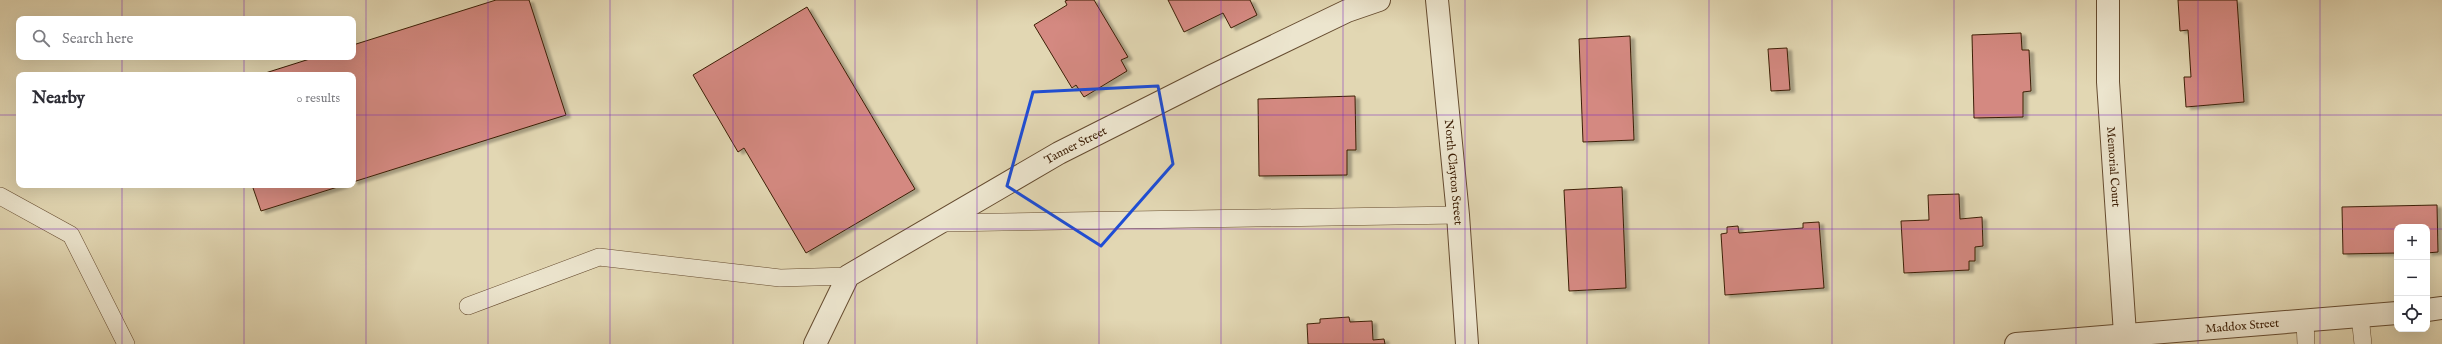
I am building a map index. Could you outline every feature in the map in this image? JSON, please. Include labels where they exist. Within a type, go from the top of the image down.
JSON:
[{"type":"street","name":"Tanner Street","points":[[848,276],[1059,153],[1205,79],[1347,11],[1379,0]]},
{"type":"street","name":"North Clayton Street","points":[[1437,0],[1458,215],[1467,344]]},
{"type":"street","name":"Memorial Court","points":[[2108,0],[2108,82],[2124,334]]},
{"type":"street","points":[[815,344],[848,276]]},
{"type":"street","points":[[2430,310],[2442,308]]},
{"type":"street","name":"Maddox Street","points":[[2025,344],[2124,334],[2305,321],[2394,312]]},
{"type":"lane","points":[[0,196],[71,235],[126,344]]},
{"type":"lane","points":[[939,223],[1458,215]]},
{"type":"lane","points":[[468,306],[599,257],[780,278],[848,276]]},
{"type":"lane","points":[[2360,316],[2363,344]]},
{"type":"lane","points":[[2305,321],[2306,344]]},
{"type":"highlighted area","points":[[1158,86],[1173,164],[1101,246],[1007,186],[1033,92]]},
{"type":"building","points":[[496,0],[529,0],[566,115],[356,181],[356,72],[268,72],[306,60],[356,60],[356,44]]},
{"type":"building","points":[[1094,0],[1128,57],[1121,60],[1127,71],[1084,97],[1076,85],[1072,88],[1034,25],[1067,5],[1065,1]]},
{"type":"building","points":[[1168,0],[1250,0],[1257,15],[1231,28],[1223,13],[1184,32]]},
{"type":"building","points":[[2178,0],[2237,0],[2244,102],[2186,107],[2184,77],[2191,77],[2188,30],[2180,31]]},
{"type":"building","points":[[807,7],[915,189],[806,253],[744,148],[738,152],[693,75]]},
{"type":"building","points":[[2021,33],[2022,50],[2029,50],[2031,91],[2023,92],[2023,117],[1974,118],[1972,35]]},
{"type":"building","points":[[1630,36],[1634,140],[1583,142],[1579,39]]},
{"type":"building","points":[[1787,48],[1790,90],[1771,91],[1768,49]]},
{"type":"building","points":[[1355,96],[1356,150],[1347,150],[1347,175],[1259,176],[1258,99]]},
{"type":"building","points":[[1622,187],[1626,288],[1569,291],[1564,190]]},
{"type":"building","points":[[253,188],[334,188],[261,211]]},
{"type":"building","points":[[1959,194],[1960,219],[1982,217],[1983,246],[1975,247],[1975,261],[1969,261],[1969,270],[1904,273],[1901,221],[1929,220],[1928,195]]},
{"type":"building","points":[[2437,205],[2438,252],[2430,253],[2430,224],[2394,224],[2394,253],[2343,254],[2342,207]]},
{"type":"building","points":[[1819,222],[1824,288],[1725,295],[1721,234],[1727,233],[1727,227],[1738,226],[1739,233],[1803,228],[1803,223]]},
{"type":"building","points":[[1349,317],[1350,322],[1372,321],[1373,340],[1384,339],[1385,344],[1308,344],[1307,324],[1320,323],[1320,319]]}]
